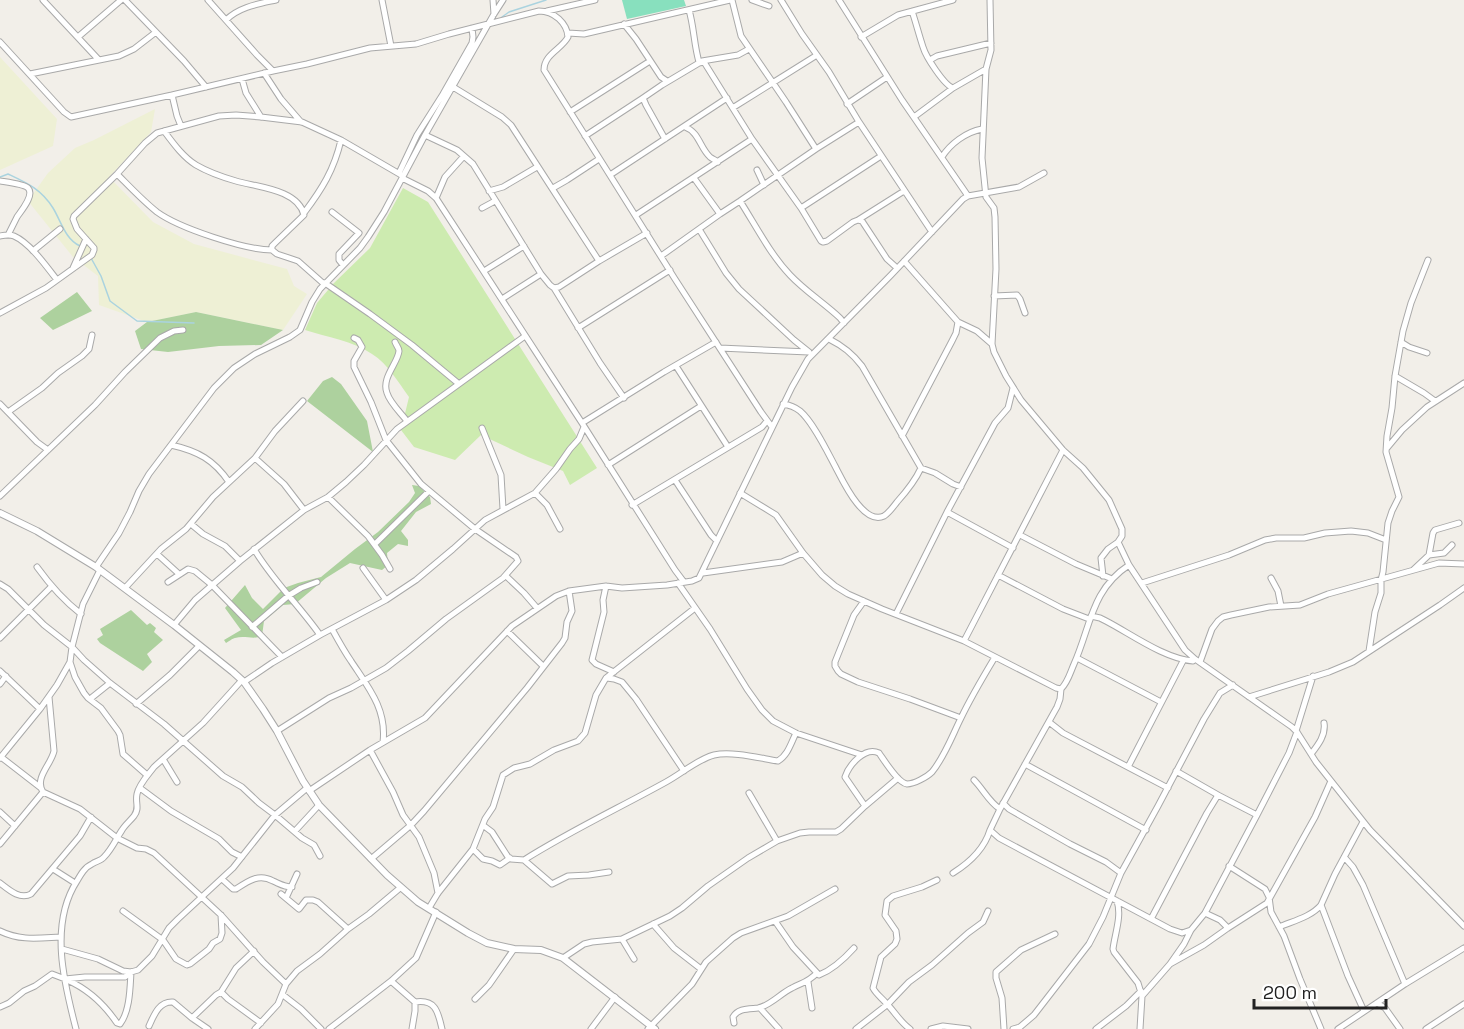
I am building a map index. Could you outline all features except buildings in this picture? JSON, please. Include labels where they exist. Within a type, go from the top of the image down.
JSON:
[{"type":"street","points":[[43,0],[98,59]]},
{"type":"street","points":[[78,37],[123,0],[206,87]]},
{"type":"street","points":[[208,0],[273,71]]},
{"type":"street","points":[[226,20],[230,15],[247,7],[276,0]]},
{"type":"street","points":[[382,0],[391,46]]},
{"type":"street","points":[[493,0],[494,14]]},
{"type":"street","points":[[401,176],[504,0]]},
{"type":"street","points":[[547,12],[595,0]]},
{"type":"street","points":[[568,33],[584,34],[731,0],[740,33],[749,49],[816,149]]},
{"type":"street","points":[[752,0],[768,6]]},
{"type":"street","points":[[781,0],[932,232]]},
{"type":"street","points":[[838,0],[931,144],[968,196]]},
{"type":"street","points":[[861,37],[898,15],[953,0]]},
{"type":"street","points":[[990,0],[991,43],[986,69],[982,158],[986,193],[994,208],[995,218],[996,269],[992,344],[997,359],[1027,408],[1063,450],[1083,468],[1109,500],[1122,529],[1122,536],[1101,558],[1103,576]]},
{"type":"street","points":[[689,10],[695,49],[701,62],[706,64],[752,139],[823,242],[827,242],[904,191]]},
{"type":"street","points":[[0,42],[71,117],[364,49],[416,44],[539,11],[555,15],[568,33],[568,37],[548,58],[544,69],[599,159],[772,427]]},
{"type":"street","points":[[912,11],[924,50],[949,87],[953,88]]},
{"type":"street","points":[[624,24],[661,77],[668,81]]},
{"type":"street","points":[[286,984],[221,915],[154,853],[146,849],[137,849],[117,838],[80,809],[42,790],[1,758],[49,697],[70,662],[87,595],[98,569],[143,484],[214,388],[228,374],[255,354],[300,330],[312,302],[324,284],[368,237],[384,212],[417,135],[473,39],[472,28]]},
{"type":"street","points":[[30,74],[126,53],[142,44],[156,32]]},
{"type":"street","points":[[930,60],[937,56],[991,43]]},
{"type":"street","points":[[585,136],[701,62],[738,54],[749,49]]},
{"type":"street","points":[[734,107],[817,56]]},
{"type":"street","points":[[570,112],[650,61]]},
{"type":"street","points":[[914,117],[953,88],[986,69]]},
{"type":"street","points":[[264,73],[281,99],[302,122]]},
{"type":"street","points":[[661,77],[662,85]]},
{"type":"street","points":[[847,104],[887,77]]},
{"type":"street","points":[[242,79],[246,93],[261,117]]},
{"type":"street","points":[[453,87],[509,122],[599,261]]},
{"type":"street","points":[[172,95],[181,126]]},
{"type":"street","points":[[610,175],[727,98]]},
{"type":"street","points":[[644,99],[665,139]]},
{"type":"street","points":[[0,314],[38,293],[92,255],[94,248],[73,222],[74,216],[157,133],[219,116],[236,115],[302,122],[341,140],[428,191],[436,198],[583,425],[675,570],[695,608],[762,710],[773,722],[796,733],[862,755]]},
{"type":"street","points":[[661,256],[777,175],[859,123]]},
{"type":"street","points":[[685,126],[694,132],[708,155],[718,162]]},
{"type":"street","points":[[942,158],[948,149],[967,134],[982,129]]},
{"type":"street","points":[[164,131],[193,164],[221,176],[266,187],[286,195],[304,213]]},
{"type":"street","points":[[425,135],[449,146],[476,167],[541,274],[554,288],[624,398]]},
{"type":"street","points":[[636,215],[752,139]]},
{"type":"street","points":[[272,250],[272,246],[300,220],[320,191],[333,167],[341,140]]},
{"type":"street","points":[[436,198],[448,172],[464,156]]},
{"type":"street","points":[[801,208],[881,156]]},
{"type":"street","points":[[553,188],[599,159]]},
{"type":"street","points":[[489,191],[503,187],[537,167]]},
{"type":"street","points":[[757,170],[764,185]]},
{"type":"street","points":[[65,979],[125,977],[142,967],[152,956],[169,928],[222,879],[275,814],[308,789],[425,718],[512,626],[556,596],[569,591],[606,586],[622,588],[697,580],[703,573],[783,404],[811,353],[829,339],[960,202],[968,196],[1019,187],[1044,173]]},
{"type":"street","points":[[117,174],[157,212],[170,220],[217,238],[272,250],[298,261],[324,284],[412,345],[459,384]]},
{"type":"street","points":[[694,178],[720,214]]},
{"type":"street","points":[[0,181],[26,186],[30,190],[27,203],[8,235]]},
{"type":"street","points":[[428,191],[438,190]]},
{"type":"street","points":[[482,208],[495,201]]},
{"type":"street","points":[[740,201],[783,267],[844,323]]},
{"type":"street","points":[[332,212],[359,233],[339,254],[339,260],[343,265]]},
{"type":"street","points":[[858,220],[862,221],[888,259],[897,268]]},
{"type":"street","points":[[33,251],[60,229]]},
{"type":"street","points":[[699,229],[739,289],[811,353]]},
{"type":"street","points":[[554,288],[647,233]]},
{"type":"street","points":[[0,236],[16,237],[33,251],[57,280]]},
{"type":"street","points":[[72,269],[86,239]]},
{"type":"street","points":[[484,271],[524,246]]},
{"type":"street","points":[[1369,651],[1375,612],[1381,593],[1390,515],[1399,497],[1386,452],[1395,376],[1411,303],[1428,260]]},
{"type":"street","points":[[904,261],[958,322],[977,332],[992,344]]},
{"type":"street","points":[[578,328],[670,270]]},
{"type":"street","points":[[502,299],[541,274]]},
{"type":"street","points":[[994,296],[1017,295],[1025,313]]},
{"type":"street","points":[[902,436],[956,333],[958,322]]},
{"type":"street","points":[[0,496],[95,405],[160,338],[174,331],[183,330]]},
{"type":"street","points":[[8,412],[82,356],[89,349],[92,335]]},
{"type":"street","points":[[174,625],[195,600],[254,549],[355,474],[407,421],[525,336]]},
{"type":"street","points":[[277,731],[329,698],[364,681],[408,651],[446,619],[506,576],[518,561],[429,491],[386,440],[372,402],[354,367],[354,361],[362,347],[354,338]]},
{"type":"street","points":[[829,339],[842,345],[856,358],[921,468],[935,472],[952,484],[961,487]]},
{"type":"street","points":[[395,342],[398,354],[389,373],[386,388],[387,394],[407,421]]},
{"type":"street","points":[[1401,342],[1427,353]]},
{"type":"street","points":[[76,1029],[65,979],[60,937],[65,908],[75,882],[87,867],[103,858],[120,831],[136,814],[137,795],[147,775],[203,723],[243,681],[320,635],[386,600],[416,580],[485,520],[535,493],[581,437],[583,425],[676,366],[718,345],[811,353]]},
{"type":"street","points":[[676,366],[728,447]]},
{"type":"street","points":[[1395,376],[1435,401]]},
{"type":"street","points":[[1387,448],[1402,430],[1435,401],[1464,383]]},
{"type":"street","points":[[896,614],[947,512],[996,423],[1010,406],[1013,388]]},
{"type":"street","points":[[125,588],[157,554],[191,524],[207,503],[255,458],[275,431],[303,401]]},
{"type":"street","points":[[0,404],[40,445],[48,450]]},
{"type":"street","points":[[783,404],[792,406],[803,414],[824,446],[851,496],[861,508],[872,515],[881,517],[887,513],[913,483],[921,468]]},
{"type":"street","points":[[608,465],[701,406]]},
{"type":"street","points":[[632,505],[762,427],[767,421]]},
{"type":"street","points":[[482,428],[501,474],[503,509]]},
{"type":"street","points":[[171,445],[209,460],[229,482]]},
{"type":"street","points":[[964,641],[1063,450]]},
{"type":"street","points":[[255,458],[284,484],[304,510]]},
{"type":"street","points":[[675,480],[717,541]]},
{"type":"street","points":[[375,544],[429,491]]},
{"type":"street","points":[[535,493],[547,505],[560,529]]},
{"type":"street","points":[[740,493],[776,515],[803,554],[828,581],[848,594],[964,641],[1061,689]]},
{"type":"street","points":[[328,496],[375,544],[390,568]]},
{"type":"street","points":[[947,512],[1012,548]]},
{"type":"street","points":[[0,513],[37,531],[98,569],[174,625],[243,681],[277,731],[319,805],[400,888],[418,902],[492,945],[541,950],[563,958],[615,997],[651,1028],[692,984],[706,963],[737,935],[788,916],[835,889]]},
{"type":"street","points":[[1412,571],[1429,555],[1433,533],[1436,530],[1460,523]]},
{"type":"street","points":[[191,524],[203,534],[225,546],[240,561]]},
{"type":"street","points":[[1142,583],[1276,538],[1304,538],[1325,533],[1351,531],[1368,533],[1386,540]]},
{"type":"street","points":[[1020,535],[1076,564],[1112,579]]},
{"type":"street","points":[[1118,542],[1129,565],[1180,643],[1198,661],[1297,731],[1316,762],[1363,822],[1464,926]]},
{"type":"street","points":[[1429,555],[1444,553],[1452,545]]},
{"type":"street","points":[[254,549],[270,574],[320,635]]},
{"type":"street","points":[[157,554],[179,574]]},
{"type":"street","points":[[703,573],[782,562],[803,554]]},
{"type":"street","points":[[1198,661],[1212,629],[1223,617],[1257,609],[1300,605],[1328,594],[1439,563],[1464,564]]},
{"type":"street","points":[[953,873],[968,862],[984,844],[1060,699],[1061,689],[1077,658],[1097,599],[1112,579],[1129,565]]},
{"type":"street","points":[[37,567],[51,587],[81,614]]},
{"type":"street","points":[[363,567],[386,600]]},
{"type":"street","points":[[168,582],[190,569],[195,571],[212,585],[282,657]]},
{"type":"street","points":[[998,575],[1063,609],[1090,618],[1100,618],[1183,661],[1198,661]]},
{"type":"street","points":[[506,576],[537,608]]},
{"type":"street","points":[[1271,578],[1278,591],[1281,606]]},
{"type":"street","points":[[252,627],[288,596],[317,582]]},
{"type":"street","points":[[0,584],[110,683],[164,724],[223,777],[242,787],[302,838],[314,845],[320,856]]},
{"type":"street","points":[[606,586],[603,600],[604,612],[592,660],[614,672]]},
{"type":"street","points":[[0,638],[51,587]]},
{"type":"street","points":[[1249,697],[1347,664],[1387,641],[1464,588]]},
{"type":"street","points":[[371,859],[411,825],[527,688],[565,638],[567,622],[573,607],[569,591]]},
{"type":"street","points":[[864,601],[854,615],[835,662],[838,671],[858,682],[961,718]]},
{"type":"street","points":[[429,908],[473,849],[486,817],[493,807],[503,775],[514,768],[530,764],[554,750],[578,741],[584,736],[596,695],[606,678],[695,608]]},
{"type":"street","points":[[332,629],[374,695],[383,727],[383,742]]},
{"type":"street","points":[[507,631],[543,666]]},
{"type":"street","points":[[136,704],[199,646]]},
{"type":"street","points":[[865,806],[844,777],[847,771],[862,755],[875,751],[906,784],[923,778],[931,772],[995,657]]},
{"type":"street","points":[[1077,658],[1161,702]]},
{"type":"street","points":[[1128,767],[1183,661]]},
{"type":"street","points":[[70,662],[86,695],[101,708],[118,731],[122,751],[126,757],[147,775]]},
{"type":"street","points":[[0,671],[40,709]]},
{"type":"street","points":[[0,684],[6,676]]},
{"type":"street","points":[[1013,1029],[1021,1028],[1034,1015],[1083,953],[1114,899],[1122,873],[1220,693],[1222,676]]},
{"type":"street","points":[[1096,1029],[1141,994],[1170,964],[1191,930],[1205,913],[1289,753],[1313,676]]},
{"type":"street","points":[[606,678],[614,678],[622,682],[684,771]]},
{"type":"street","points":[[90,699],[110,683]]},
{"type":"street","points":[[1220,693],[1233,685]]},
{"type":"street","points":[[0,844],[42,790],[40,781],[54,751],[49,697]]},
{"type":"street","points":[[1049,722],[1063,733],[1168,788]]},
{"type":"street","points":[[1311,754],[1322,738],[1325,730],[1324,723]]},
{"type":"street","points":[[524,860],[717,754],[754,756],[778,761],[786,754],[796,733]]},
{"type":"street","points":[[370,750],[403,815],[419,837],[436,881],[438,893]]},
{"type":"street","points":[[163,759],[177,782]]},
{"type":"street","points":[[1025,764],[1146,830]]},
{"type":"street","points":[[1176,771],[1257,815]]},
{"type":"street","points":[[563,958],[584,944],[622,939],[676,912],[758,851],[777,842],[809,831],[836,832],[846,826],[865,806],[898,778]]},
{"type":"street","points":[[974,780],[992,802],[1009,809],[1122,873]]},
{"type":"street","points":[[1170,964],[1198,949],[1269,901],[1315,817],[1331,782]]},
{"type":"street","points":[[140,788],[171,811],[219,839],[232,852],[242,857]]},
{"type":"street","points":[[749,793],[777,842]]},
{"type":"street","points":[[1151,919],[1218,795]]},
{"type":"street","points":[[295,831],[319,805]]},
{"type":"street","points":[[0,812],[15,826]]},
{"type":"street","points":[[0,883],[16,894],[26,897],[36,890],[80,836],[91,817]]},
{"type":"street","points":[[1280,927],[1307,916],[1321,905],[1363,822]]},
{"type":"street","points":[[484,826],[492,832],[510,858]]},
{"type":"street","points":[[990,830],[999,838],[1177,932],[1191,930]]},
{"type":"street","points":[[473,849],[483,859],[498,865],[510,858],[524,860],[552,884],[568,876],[609,872]]},
{"type":"street","points":[[1345,858],[1363,885],[1405,984]]},
{"type":"street","points":[[1229,866],[1273,891]]},
{"type":"street","points":[[53,869],[75,882]]},
{"type":"street","points":[[297,874],[292,887],[284,896],[300,909],[306,900],[318,902],[348,929]]},
{"type":"street","points":[[222,879],[233,889],[260,878],[267,878],[281,885],[292,887]]},
{"type":"street","points":[[910,1029],[903,1024],[873,988],[881,957],[895,944],[897,939],[896,931],[885,915],[887,901],[892,896],[937,880]]},
{"type":"street","points":[[255,1029],[278,1004],[286,984],[297,971],[400,888]]},
{"type":"street","points":[[1266,889],[1271,912],[1280,927],[1321,1029]]},
{"type":"street","points":[[1114,899],[1119,908],[1114,952],[1138,983],[1141,994],[1140,1029]]},
{"type":"street","points":[[1321,905],[1364,1011]]},
{"type":"street","points":[[123,911],[163,940],[176,959],[187,965],[209,949],[221,936],[221,915]]},
{"type":"street","points":[[856,1029],[983,922],[988,911]]},
{"type":"street","points":[[329,1029],[391,981],[416,958],[436,912]]},
{"type":"street","points":[[1205,913],[1220,920],[1228,928]]},
{"type":"street","points":[[775,921],[819,975],[854,948]]},
{"type":"street","points":[[653,924],[674,948],[701,969]]},
{"type":"street","points":[[0,932],[26,939],[60,937]]},
{"type":"street","points":[[1004,1029],[1002,998],[996,972],[1021,950],[1055,934]]},
{"type":"street","points":[[622,939],[634,959]]},
{"type":"street","points":[[1338,1029],[1464,948]]},
{"type":"street","points":[[62,949],[98,959],[117,969],[131,972]]},
{"type":"street","points":[[475,999],[489,985],[514,949]]},
{"type":"street","points":[[192,1018],[221,992],[236,968],[254,951]]},
{"type":"street","points":[[0,1006],[52,974],[90,992],[120,1024],[126,1009],[131,972]]},
{"type":"street","points":[[734,1023],[732,1017],[736,1012],[747,1008],[760,1008],[793,987],[808,982],[817,973]]},
{"type":"street","points":[[391,981],[415,1002],[429,1002],[438,1013],[442,1029]]},
{"type":"street","points":[[808,982],[812,1008]]},
{"type":"street","points":[[221,992],[261,1023]]},
{"type":"street","points":[[283,995],[321,1029]]},
{"type":"street","points":[[591,1029],[615,997]]},
{"type":"street","points":[[148,1026],[161,1005],[169,1001],[207,1029]]},
{"type":"street","points":[[412,1029],[415,1002]]},
{"type":"street","points":[[1377,1003],[1385,1008],[1400,1029]]},
{"type":"street","points":[[1426,1029],[1464,1004]]},
{"type":"street","points":[[760,1008],[779,1029]]},
{"type":"street","points":[[931,1029],[943,1026],[968,1029]]},
{"type":"green space","points":[[622,0],[684,0],[686,6],[627,19]]},
{"type":"green space","points":[[0,57],[57,119],[53,146],[0,170]]},
{"type":"green space","points":[[155,109],[151,132],[109,177],[153,222],[194,244],[287,269],[294,286],[307,294],[283,330],[196,312],[147,322],[99,305],[98,276],[73,257],[28,201],[48,173],[75,148]]},
{"type":"green space","points":[[403,188],[428,202],[597,468],[570,485],[563,471],[481,435],[455,460],[414,447],[401,430],[409,397],[383,363],[357,346],[305,330],[317,303],[370,248]]},
{"type":"green space","points":[[77,292],[92,311],[53,330],[40,318]]},
{"type":"green space","points":[[196,312],[283,330],[261,345],[219,346],[168,352],[141,349],[135,331],[147,322]]},
{"type":"green space","points":[[332,377],[341,384],[367,421],[373,452],[307,401],[323,381]]},
{"type":"green space","points":[[412,485],[419,486],[430,497],[431,504],[416,512],[401,531],[408,540],[408,546],[398,544],[387,553],[388,565],[382,570],[350,563],[326,578],[295,604],[283,605],[264,621],[262,636],[239,637],[226,643],[224,640],[241,630],[225,608],[245,585],[252,598],[263,609],[284,588],[321,577],[378,532],[409,502],[415,493]]},
{"type":"green space","points":[[131,610],[147,625],[150,623],[156,628],[154,632],[163,640],[147,654],[152,662],[143,671],[97,639],[103,635],[100,629]]},
{"type":"waterway","points":[[502,17],[509,12],[546,0]]},
{"type":"waterway","points":[[0,177],[8,174],[38,191],[53,208],[67,234],[80,246]]},
{"type":"waterway","points":[[91,258],[101,276],[110,301],[137,321],[194,323]]}]
